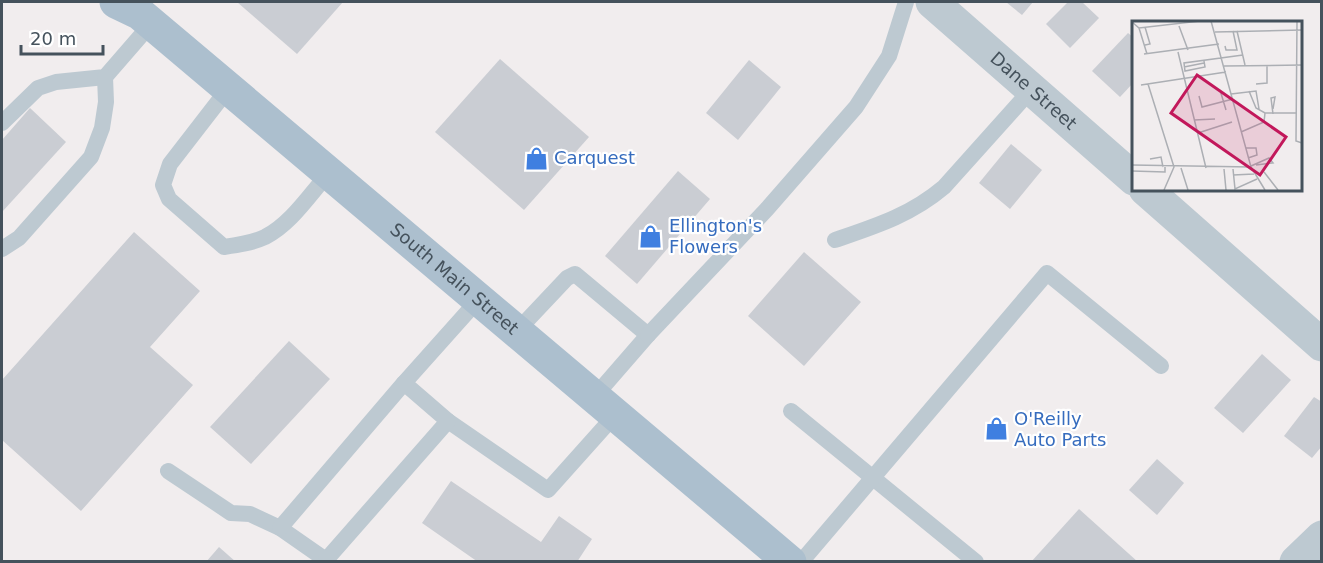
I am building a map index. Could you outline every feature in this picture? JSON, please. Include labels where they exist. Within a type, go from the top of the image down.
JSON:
[{"type":"main road","name":"South Main Street","points":[[116,2],[139,14],[790,561]]},
{"type":"street","name":"Dane Street","points":[[932,2],[1132,177]]},
{"type":"street","points":[[1146,190],[1322,345]]},
{"type":"street","points":[[1296,561],[1322,537]]},
{"type":"lane","points":[[404,383],[448,421],[548,490],[605,405],[648,335],[767,209],[856,107],[889,56],[906,2]]},
{"type":"lane","points":[[2,249],[19,238],[91,157],[102,128],[105,111],[105,77],[151,24]]},
{"type":"lane","points":[[2,123],[38,88],[56,82],[105,77]]},
{"type":"lane","points":[[228,88],[170,165],[163,185],[169,199],[224,247],[246,244],[266,237],[284,224],[329,173]]},
{"type":"lane","points":[[835,240],[906,214],[929,200],[944,187],[1032,89]]},
{"type":"lane","points":[[801,561],[1047,273],[1161,366]]},
{"type":"lane","points":[[518,331],[567,278],[575,274],[648,335]]},
{"type":"lane","points":[[280,528],[479,299]]},
{"type":"lane","points":[[791,411],[976,561]]},
{"type":"lane","points":[[168,471],[231,513],[250,514],[280,528],[326,561],[448,421]]},
{"type":"building","points":[[237,2],[343,2],[297,54]]},
{"type":"building","points":[[1006,2],[1033,2],[1022,15]]},
{"type":"building","points":[[1068,2],[1082,2],[1099,18],[1070,48],[1046,24]]},
{"type":"building","points":[[1128,33],[1132,36],[1132,84],[1120,97],[1092,71]]},
{"type":"building","points":[[500,59],[589,137],[524,210],[435,132]]},
{"type":"building","points":[[749,60],[781,87],[738,140],[706,113]]},
{"type":"building","points":[[30,108],[66,142],[2,212],[2,140]]},
{"type":"building","points":[[1011,144],[1042,170],[1010,209],[979,183]]},
{"type":"building","points":[[678,171],[710,199],[637,284],[605,256]]},
{"type":"building","points":[[134,232],[200,291],[150,347],[193,385],[81,511],[2,440],[2,380]]},
{"type":"building","points":[[804,252],[861,302],[804,366],[748,316]]},
{"type":"building","points":[[289,341],[330,379],[251,464],[210,427]]},
{"type":"building","points":[[1262,354],[1291,380],[1243,433],[1214,408]]},
{"type":"building","points":[[1314,397],[1322,402],[1322,446],[1312,458],[1284,436]]},
{"type":"building","points":[[1157,459],[1184,483],[1157,515],[1129,490]]},
{"type":"building","points":[[451,481],[541,542],[559,516],[592,539],[577,562],[478,562],[422,523]]},
{"type":"building","points":[[1079,509],[1138,562],[1031,562]]},
{"type":"building","points":[[219,547],[236,562],[206,562]]},
{"type":"place","name":"Carquest","points":[[536,158]]},
{"type":"place","name":"Ellington's Flowers","points":[[651,236]]},
{"type":"place","name":"O'Reilly Auto Parts","points":[[996,429]]}]
